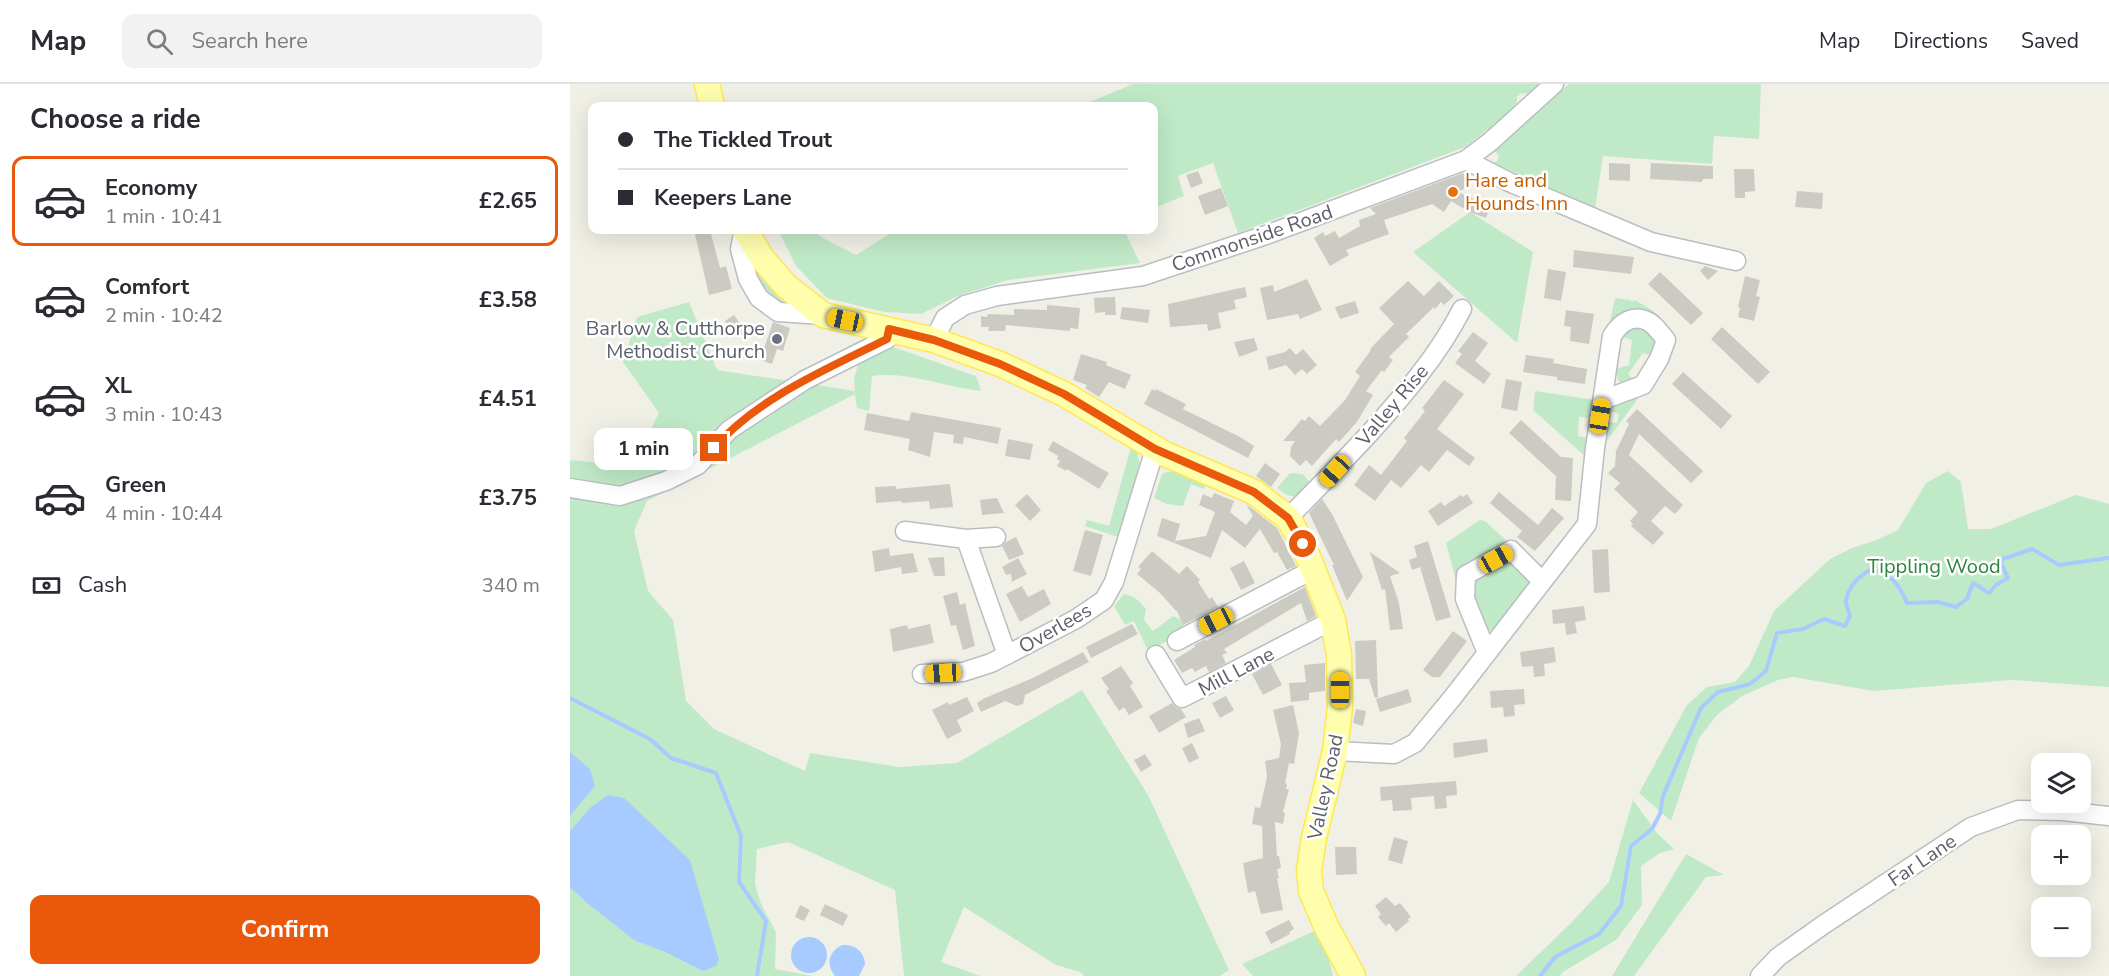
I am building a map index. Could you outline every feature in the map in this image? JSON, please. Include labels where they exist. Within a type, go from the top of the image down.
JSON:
[{"type":"main road","points":[[706,84],[711,102]]},
{"type":"main road","name":"Valley Road","points":[[747,234],[762,258],[786,286],[823,315],[934,340],[993,361],[1064,394],[1155,449],[1254,492],[1288,518],[1303,544],[1333,620],[1339,655],[1340,697],[1335,751],[1314,838],[1309,870],[1311,891],[1348,973]]},
{"type":"street","name":"Commonside Road","points":[[934,340],[945,318],[966,305],[997,296],[1143,276],[1266,235],[1466,160],[1490,142],[1554,84]]},
{"type":"street","points":[[1466,160],[1509,182],[1651,242],[1736,261]]},
{"type":"street","name":"Valley Rise","points":[[1288,518],[1398,402],[1421,373],[1462,309]]},
{"type":"street","points":[[1335,751],[1394,753],[1415,743],[1587,524],[1603,400],[1614,333],[1621,323],[1636,318],[1649,322],[1666,340],[1659,359],[1642,385],[1603,400]]},
{"type":"street","points":[[570,488],[620,496],[666,481],[698,465],[729,430],[745,418],[805,380],[887,339],[889,329]]},
{"type":"street","name":"Overlees","points":[[922,674],[963,672],[991,663],[1077,619],[1104,600],[1114,582],[1155,449]]},
{"type":"street","points":[[905,531],[966,539],[996,537]]},
{"type":"street","points":[[966,539],[1007,655]]},
{"type":"street","points":[[1487,653],[1465,599],[1466,575],[1511,550],[1542,581]]},
{"type":"street","points":[[1176,641],[1314,569]]},
{"type":"street","name":"Mill Lane","points":[[1156,655],[1182,698],[1333,620]]},
{"type":"street","name":"Far Lane","points":[[1760,976],[1778,957],[1822,925],[1971,827],[2018,810],[2109,816]]},
{"type":"green space","points":[[1133,84],[1540,84],[1529,94],[1521,93],[1517,97],[1517,103],[1503,118],[1465,147],[1238,233],[1213,163],[1178,176],[1184,196],[1158,206],[1158,102],[1090,102]]},
{"type":"green space","points":[[1569,84],[1761,84],[1759,139],[1714,136],[1712,164],[1603,156],[1595,209],[1494,163],[1498,160],[1499,155],[1492,149]]},
{"type":"green space","points":[[1470,212],[1533,252],[1517,343],[1413,252]]},
{"type":"green space","points":[[780,234],[818,234],[856,255],[890,234],[1126,234],[1140,263],[1008,280],[958,296],[921,314],[884,312],[827,298],[796,266]]},
{"type":"green space","points":[[748,251],[794,308],[775,298],[763,286],[758,279]]},
{"type":"green space","points":[[1615,298],[1631,300],[1631,302],[1635,300],[1652,310],[1670,328],[1675,340],[1669,357],[1650,316],[1609,326]]},
{"type":"green space","points":[[689,302],[717,370],[855,391],[854,378],[860,358],[888,347],[976,376],[981,391],[913,377],[872,376],[869,411],[857,408],[855,394],[647,501],[634,531],[648,591],[673,620],[686,701],[714,729],[805,771],[810,753],[899,767],[957,763],[1082,690],[1148,795],[1229,970],[1220,976],[1084,976],[1080,972],[1056,965],[964,907],[941,962],[981,976],[904,976],[895,890],[788,842],[757,849],[755,884],[761,904],[776,932],[775,969],[814,976],[570,976],[570,460],[611,464],[644,443],[659,413],[623,362],[637,317]]},
{"type":"green space","points":[[1634,325],[1647,329],[1658,343],[1655,357],[1643,353],[1628,374],[1635,381],[1623,385],[1618,380],[1616,369],[1629,365],[1632,340],[1621,336]]},
{"type":"green space","points":[[1535,391],[1595,400],[1591,418],[1579,417],[1578,436],[1589,438],[1586,457],[1533,410]]},
{"type":"green space","points":[[1640,396],[1607,441],[1608,422],[1617,423],[1619,414],[1609,411],[1612,404]]},
{"type":"green space","points":[[1131,447],[1137,451],[1140,466],[1125,523],[1121,525],[1118,537],[1085,526],[1087,520],[1109,526]]},
{"type":"green space","points":[[1177,471],[1207,482],[1204,489],[1191,484],[1183,506],[1167,504],[1154,498],[1162,474]]},
{"type":"green space","name":"Tippling Wood","points":[[1948,471],[1961,482],[1968,529],[1991,529],[2076,495],[2109,504],[2109,687],[2012,680],[1874,691],[1793,677],[1778,680],[1742,696],[1717,715],[1699,738],[1671,821],[1639,793],[1687,705],[1707,687],[1735,682],[1749,666],[1774,611],[1830,559],[1898,530],[1926,483]]},
{"type":"green space","points":[[1289,474],[1303,474],[1310,483],[1295,497],[1277,488]]},
{"type":"green space","points":[[1480,520],[1485,521],[1508,542],[1506,547],[1484,554],[1467,569],[1458,581],[1446,543]]},
{"type":"green space","points":[[1507,558],[1530,577],[1530,585],[1496,630],[1484,630],[1470,585],[1472,579]]},
{"type":"green space","points":[[1124,594],[1136,599],[1146,609],[1144,620],[1153,631],[1173,616],[1180,619],[1186,631],[1148,651],[1134,621],[1125,625],[1114,606]]},
{"type":"green space","points":[[1633,800],[1657,833],[1674,849],[1660,853],[1641,866],[1642,905],[1616,940],[1560,976],[1516,976],[1570,924],[1609,882]]},
{"type":"green space","points":[[1686,854],[1724,875],[1706,877],[1634,976],[1612,976]]},
{"type":"green space","points":[[1314,931],[1326,952],[1333,976],[1253,976],[1242,964]]},
{"type":"water","points":[[570,752],[590,769],[595,786],[570,816]]},
{"type":"water","points":[[608,795],[624,798],[690,860],[719,959],[716,966],[703,971],[634,940],[570,887],[570,831],[591,807]]},
{"type":"water","points":[[809,937],[822,942],[827,955],[822,968],[809,973],[796,968],[791,955],[796,942]]},
{"type":"water","points":[[842,945],[855,947],[863,955],[865,964],[859,976],[835,976],[832,972],[831,955]]},
{"type":"building","points":[[1609,163],[1630,164],[1630,181],[1609,180]]},
{"type":"building","points":[[1651,163],[1713,166],[1713,179],[1703,179],[1702,182],[1650,179]]},
{"type":"building","points":[[1734,169],[1754,169],[1755,191],[1745,192],[1745,198],[1735,198]]},
{"type":"building","points":[[1198,171],[1203,183],[1191,188],[1186,175]]},
{"type":"building","points":[[1463,173],[1469,186],[1458,192],[1490,206],[1486,218],[1469,212],[1451,201],[1444,212],[1432,204],[1384,220],[1389,234],[1346,250],[1349,255],[1330,266],[1314,238],[1323,232],[1325,236],[1335,231],[1339,238],[1360,226],[1359,220],[1376,214],[1370,208]]},
{"type":"building","points":[[1221,188],[1228,206],[1205,215],[1198,196]]},
{"type":"building","points":[[1797,191],[1823,193],[1822,209],[1795,207]]},
{"type":"building","points":[[695,234],[711,234],[720,268],[726,266],[732,289],[709,295]]},
{"type":"building","points":[[1574,250],[1634,257],[1631,274],[1573,267]]},
{"type":"building","points":[[1705,266],[1718,271],[1708,280],[1700,271]]},
{"type":"building","points":[[1548,269],[1566,272],[1561,301],[1544,298]]},
{"type":"building","points":[[1660,272],[1703,313],[1691,325],[1648,284]]},
{"type":"building","points":[[1745,276],[1760,280],[1756,296],[1760,297],[1754,321],[1738,317]]},
{"type":"building","points":[[1307,279],[1322,310],[1300,319],[1298,314],[1267,320],[1260,288],[1273,285],[1274,292]]},
{"type":"building","points":[[1408,281],[1424,296],[1439,281],[1454,296],[1444,305],[1441,302],[1435,309],[1434,307],[1406,334],[1409,337],[1389,357],[1393,360],[1366,391],[1373,395],[1357,422],[1339,442],[1336,439],[1312,466],[1306,460],[1300,466],[1290,456],[1291,447],[1295,441],[1283,441],[1302,419],[1305,421],[1309,416],[1320,426],[1345,400],[1360,376],[1355,372],[1370,349],[1394,324],[1379,308]]},
{"type":"building","points":[[1245,287],[1247,297],[1234,300],[1236,309],[1218,313],[1221,328],[1208,331],[1207,324],[1170,327],[1168,304]]},
{"type":"building","points":[[1115,297],[1116,315],[1105,315],[1105,312],[1095,313],[1094,298]]},
{"type":"building","points":[[1355,301],[1359,313],[1340,319],[1335,307]]},
{"type":"building","points":[[1047,305],[1080,308],[1078,329],[1070,328],[1070,331],[1006,325],[1005,331],[988,331],[989,327],[981,327],[981,316],[1014,315],[1014,309],[1047,310]]},
{"type":"building","points":[[1122,307],[1150,310],[1148,323],[1120,319]]},
{"type":"building","points":[[1566,310],[1594,314],[1589,344],[1570,341],[1571,327],[1564,326]]},
{"type":"building","points":[[734,315],[746,332],[737,338],[725,321]]},
{"type":"building","name":"Barlow & Cutthorpe Methodist Church","points":[[773,322],[790,328],[783,351],[777,349],[772,364],[760,360]]},
{"type":"building","points":[[1722,327],[1770,372],[1758,384],[1711,339]]},
{"type":"building","points":[[1473,332],[1488,343],[1475,361],[1491,374],[1484,384],[1455,363],[1462,354],[1458,351]]},
{"type":"building","points":[[1254,338],[1258,350],[1239,357],[1234,342]]},
{"type":"building","points":[[1290,348],[1296,355],[1303,349],[1317,365],[1307,374],[1302,369],[1295,375],[1286,365],[1269,370],[1266,357],[1285,352]]},
{"type":"building","points":[[1081,354],[1107,362],[1106,365],[1131,375],[1125,389],[1109,382],[1099,397],[1085,388],[1087,385],[1073,380]]},
{"type":"building","points":[[1526,355],[1554,359],[1553,363],[1587,369],[1585,384],[1523,372]]},
{"type":"building","points":[[1683,372],[1732,416],[1721,429],[1672,384]]},
{"type":"building","points":[[1506,379],[1522,382],[1517,411],[1501,408]]},
{"type":"building","points":[[1444,380],[1464,394],[1437,429],[1475,458],[1469,466],[1447,450],[1429,472],[1421,465],[1401,488],[1391,480],[1375,501],[1354,485],[1369,465],[1381,475],[1407,441],[1404,438],[1425,411],[1422,408]]},
{"type":"building","points":[[1152,389],[1186,404],[1183,409],[1254,446],[1248,458],[1144,404]]},
{"type":"building","points":[[1637,409],[1703,471],[1691,483],[1639,434],[1629,455],[1683,505],[1675,514],[1665,506],[1651,521],[1664,533],[1653,545],[1631,526],[1633,524],[1630,521],[1638,512],[1614,489],[1620,483],[1608,473],[1615,466],[1616,451],[1629,424],[1626,421]]},
{"type":"building","points":[[911,412],[1001,428],[998,444],[964,437],[963,444],[953,443],[954,435],[934,432],[930,457],[908,450],[910,439],[864,430],[867,413],[909,421]]},
{"type":"building","points":[[1521,420],[1561,457],[1573,458],[1571,501],[1555,500],[1556,476],[1509,433]]},
{"type":"building","points":[[1008,439],[1033,444],[1030,460],[1005,456]]},
{"type":"building","points":[[1053,441],[1109,473],[1099,489],[1067,469],[1066,471],[1057,466],[1060,461],[1057,459],[1058,456],[1048,450]]},
{"type":"building","points":[[1265,463],[1280,474],[1271,487],[1256,476]]},
{"type":"building","points":[[950,484],[953,507],[930,509],[929,501],[876,503],[875,487],[896,486],[896,489]]},
{"type":"building","points":[[1499,492],[1538,525],[1552,508],[1564,518],[1535,551],[1517,537],[1522,531],[1490,503]]},
{"type":"building","points":[[1214,493],[1234,501],[1230,512],[1246,525],[1253,516],[1246,504],[1277,528],[1296,566],[1287,570],[1260,529],[1245,548],[1222,530],[1211,558],[1157,536],[1162,518],[1180,524],[1175,541],[1206,536],[1215,512],[1199,505],[1203,494],[1212,498]]},
{"type":"building","points":[[1027,494],[1041,510],[1030,521],[1015,505]]},
{"type":"building","points":[[1467,494],[1473,503],[1438,526],[1428,511],[1441,502],[1444,506],[1461,495],[1463,497]]},
{"type":"building","points":[[997,498],[1004,513],[982,515],[980,500]]},
{"type":"building","points":[[1322,499],[1332,514],[1363,577],[1347,601],[1332,565],[1334,565],[1309,513]]},
{"type":"building","points":[[1085,530],[1103,535],[1091,576],[1073,571]]},
{"type":"building","points":[[1016,537],[1024,554],[1009,560],[1002,546]]},
{"type":"building","points":[[1428,541],[1451,617],[1436,621],[1420,567],[1412,570],[1409,560],[1417,557],[1414,546]]},
{"type":"building","points":[[889,548],[890,556],[913,553],[918,572],[902,574],[901,567],[875,572],[872,551]]},
{"type":"building","points":[[1608,549],[1610,592],[1594,593],[1592,550]]},
{"type":"building","points":[[1152,551],[1179,574],[1187,566],[1200,580],[1198,582],[1209,599],[1212,597],[1218,607],[1183,625],[1178,613],[1160,593],[1137,574],[1141,569],[1138,567]]},
{"type":"building","points":[[1370,552],[1400,573],[1390,576],[1399,603],[1403,629],[1390,630],[1385,589],[1382,590]]},
{"type":"building","points":[[944,557],[945,576],[934,576],[928,558]]},
{"type":"building","points":[[1018,558],[1027,574],[1012,582],[1011,574],[1006,575],[1002,567]]},
{"type":"building","points":[[1244,561],[1255,583],[1241,590],[1230,568]]},
{"type":"building","points":[[1022,586],[1028,597],[1044,589],[1051,604],[1020,622],[1006,594]]},
{"type":"building","points":[[1305,587],[1316,616],[1307,621],[1301,603],[1224,649],[1227,653],[1222,655],[1226,663],[1209,672],[1206,666],[1195,672],[1192,668],[1182,673],[1174,660],[1195,647],[1194,645],[1205,639],[1206,641]]},
{"type":"building","points":[[957,592],[960,605],[965,603],[975,646],[963,650],[956,625],[951,626],[943,596]]},
{"type":"building","points":[[1584,606],[1586,620],[1575,622],[1577,633],[1566,635],[1565,623],[1553,624],[1552,610]]},
{"type":"building","points":[[930,624],[934,643],[893,652],[890,629],[907,625],[908,629]]},
{"type":"building","points":[[1132,624],[1138,634],[1091,658],[1086,647]]},
{"type":"building","points":[[1453,631],[1467,641],[1440,677],[1432,677],[1423,670]]},
{"type":"building","points":[[1376,640],[1378,697],[1375,698],[1369,679],[1356,679],[1355,641]]},
{"type":"building","points":[[1554,647],[1556,662],[1544,664],[1545,676],[1534,677],[1533,666],[1522,667],[1520,652]]},
{"type":"building","points":[[1083,652],[1089,662],[1025,695],[1023,704],[1017,706],[1005,701],[981,712],[977,703],[985,698],[1033,678]]},
{"type":"building","points":[[1325,663],[1325,691],[1309,693],[1309,700],[1291,702],[1289,683],[1306,682],[1304,665]]},
{"type":"building","points":[[1271,664],[1282,685],[1263,695],[1252,674]]},
{"type":"building","points":[[1121,666],[1133,683],[1130,686],[1143,707],[1129,715],[1124,707],[1119,711],[1106,691],[1109,689],[1101,678]]},
{"type":"building","points":[[1408,689],[1412,702],[1380,712],[1376,699]]},
{"type":"building","points":[[1524,689],[1525,704],[1514,705],[1515,716],[1504,717],[1503,707],[1491,708],[1490,691]]},
{"type":"building","points":[[1226,696],[1234,710],[1220,718],[1212,703]]},
{"type":"building","points":[[967,697],[974,711],[957,720],[962,731],[947,739],[932,710],[948,702],[949,705]]},
{"type":"building","points":[[1172,703],[1181,709],[1186,717],[1159,733],[1149,716]]},
{"type":"building","points":[[1293,705],[1299,733],[1294,764],[1289,763],[1285,783],[1287,784],[1286,789],[1289,789],[1283,812],[1285,813],[1283,824],[1275,822],[1277,856],[1279,856],[1281,868],[1277,869],[1279,878],[1277,878],[1283,910],[1261,914],[1255,891],[1248,893],[1243,863],[1263,858],[1262,826],[1252,824],[1255,807],[1260,808],[1267,777],[1265,761],[1279,758],[1281,744],[1273,710]]},
{"type":"building","points":[[1356,709],[1366,711],[1363,726],[1353,723]]},
{"type":"building","points":[[1199,718],[1205,731],[1188,738],[1184,724]]},
{"type":"building","points":[[1487,739],[1488,752],[1454,758],[1453,743]]},
{"type":"building","points":[[1192,743],[1199,758],[1189,763],[1182,748]]},
{"type":"building","points":[[1145,754],[1152,765],[1141,772],[1134,760]]},
{"type":"building","points":[[1456,781],[1457,795],[1446,796],[1447,808],[1435,809],[1434,796],[1411,798],[1412,810],[1393,811],[1392,800],[1381,801],[1380,787]]},
{"type":"building","points":[[1394,837],[1408,841],[1402,864],[1388,860]]},
{"type":"building","points":[[1335,847],[1356,847],[1357,874],[1336,875]]},
{"type":"building","points":[[1386,897],[1395,906],[1400,903],[1411,917],[1396,932],[1389,923],[1386,926],[1378,917],[1381,914],[1375,906]]},
{"type":"building","points":[[825,904],[848,915],[843,926],[820,915]]},
{"type":"building","points":[[800,905],[810,910],[804,921],[795,917]]},
{"type":"building","points":[[1289,920],[1294,929],[1289,932],[1290,934],[1271,944],[1265,932]]},
{"type":"waterway","points":[[1540,976],[1555,957],[1599,934],[1621,906],[1631,846],[1652,829],[1660,814],[1663,796],[1701,708],[1718,692],[1750,684],[1766,671],[1777,633],[1803,629],[1824,619],[1845,626],[1850,616],[1846,602],[1849,591],[1859,578],[1872,569],[1894,581],[1907,603],[1938,602],[1956,607],[1967,599],[1973,583],[1989,593],[1996,585],[2008,578],[2000,560],[2032,549],[2059,565],[2109,558]]},
{"type":"waterway","points":[[570,698],[650,739],[671,758],[716,773],[741,836],[739,882],[766,921],[757,976]]},
{"type":"place","name":"Hare and Hounds Inn","points":[[1453,192]]},
{"type":"place","name":"Barlow & Cutthorpe Methodist Church","points":[[777,339]]},
{"type":"route","points":[[714,448],[729,430],[745,418],[805,380],[887,339],[889,329],[934,340],[1000,364],[1064,394],[1155,449],[1241,485],[1288,518],[1303,544]]}]
